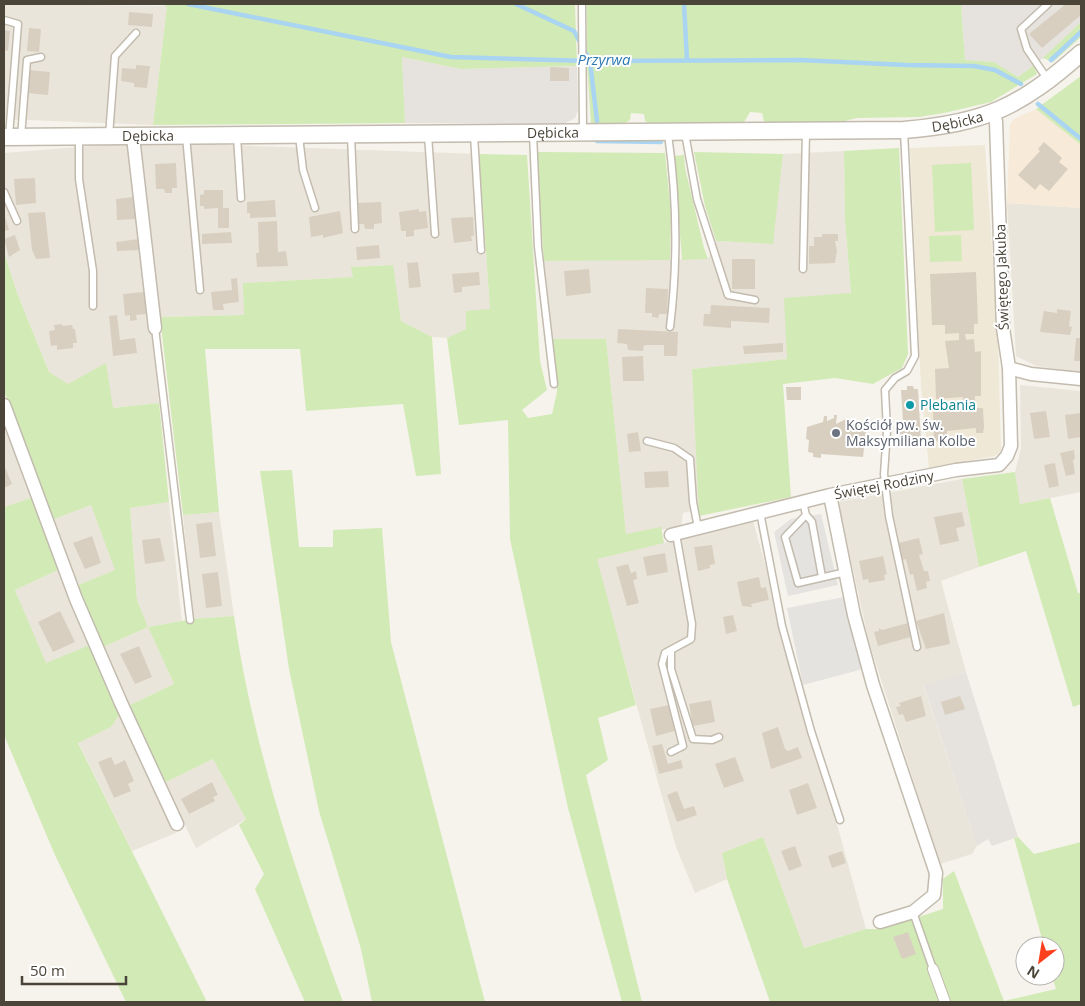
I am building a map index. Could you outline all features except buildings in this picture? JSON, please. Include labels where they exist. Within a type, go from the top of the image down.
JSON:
[{"type":"street","name":"Dębicka","points":[[11,137],[237,137],[904,130],[960,124],[992,114],[1020,100],[1048,81],[1081,53]]},
{"type":"street","name":"Świętego Jakuba","points":[[992,114],[996,120],[1003,328],[1010,368]]},
{"type":"street","points":[[133,137],[155,328]]},
{"type":"street","points":[[1010,368],[1030,374],[1081,379]]},
{"type":"street","name":"Świętej Rodziny","points":[[674,535],[830,495],[956,470],[999,465],[1007,456],[1011,446],[1010,368]]},
{"type":"street","points":[[4,405],[76,599],[120,703],[177,824]]},
{"type":"street","points":[[830,495],[854,615],[873,685],[936,873],[934,896],[913,912],[880,922]]},
{"type":"street","points":[[933,968],[945,1002]]},
{"type":"lane","points":[[582,4],[583,133]]},
{"type":"lane","points":[[1048,4],[1021,29],[1027,49],[1048,81]]},
{"type":"lane","points":[[4,20],[18,24],[11,137]]},
{"type":"lane","points":[[109,137],[115,56],[136,33]]},
{"type":"lane","points":[[11,137],[27,60],[41,57]]},
{"type":"lane","points":[[904,130],[914,356],[907,371],[895,378],[885,390],[888,431],[884,474],[889,516],[917,647]]},
{"type":"lane","points":[[803,270],[806,131]]},
{"type":"lane","points":[[676,132],[728,295],[755,300]]},
{"type":"lane","points":[[670,327],[675,289],[677,223],[676,132]]},
{"type":"lane","points":[[533,133],[538,247],[554,384]]},
{"type":"lane","points":[[428,134],[436,234]]},
{"type":"lane","points":[[474,134],[481,250]]},
{"type":"lane","points":[[350,135],[355,229]]},
{"type":"lane","points":[[186,136],[200,290]]},
{"type":"lane","points":[[299,136],[303,170],[315,208]]},
{"type":"lane","points":[[237,137],[241,198]]},
{"type":"lane","points":[[79,138],[79,179],[93,271],[93,306]]},
{"type":"lane","points":[[4,192],[17,222]]},
{"type":"lane","points":[[155,328],[190,620]]},
{"type":"lane","points":[[647,441],[674,448],[690,459],[693,502],[698,528]]},
{"type":"lane","points":[[803,502],[806,515],[812,522],[822,578]]},
{"type":"lane","points":[[760,512],[782,626],[811,731],[840,820]]},
{"type":"lane","points":[[806,515],[785,537],[798,583],[846,572]]},
{"type":"lane","points":[[671,752],[683,746],[662,664],[665,653],[691,639],[692,624],[674,535]]},
{"type":"lane","points":[[671,650],[671,669],[693,739],[712,740],[719,737]]},
{"type":"lane","points":[[913,912],[933,968]]},
{"type":"shaded area","points":[[4,4],[167,6],[153,125],[4,119]]},
{"type":"shaded area","points":[[961,4],[1081,4],[1081,22],[1050,53],[1018,77],[994,62],[965,60]]},
{"type":"shaded area","points":[[402,57],[461,69],[577,66],[578,110],[575,118],[564,124],[405,123]]},
{"type":"shaded area","points":[[1036,109],[1081,145],[1081,208],[1007,203],[1010,125],[1014,119]]},
{"type":"shaded area","points":[[140,142],[479,154],[490,309],[467,329],[447,338],[432,337],[401,321],[392,265],[352,267],[353,277],[244,283],[245,315],[160,317],[150,320],[159,403],[112,408],[68,385],[49,372],[17,293],[4,252],[4,153]]},
{"type":"shaded area","points":[[985,145],[998,338],[1001,451],[995,456],[929,468],[921,386],[910,148]]},
{"type":"shaded area","points":[[844,151],[845,221],[851,293],[788,359],[692,369],[699,509],[683,513],[681,527],[626,535],[606,340],[553,339],[544,261],[708,259],[716,241],[772,244],[783,154]]},
{"type":"shaded area","points":[[1007,203],[1081,208],[1081,373],[1036,366],[1016,356]]},
{"type":"shaded area","points":[[1020,385],[1081,391],[1081,492],[1020,504],[1015,472],[1021,448]]},
{"type":"shaded area","points":[[4,425],[31,498],[4,507]]},
{"type":"shaded area","points":[[962,479],[979,567],[941,581],[966,672],[924,686],[977,846],[972,854],[940,864],[869,642],[838,502]]},
{"type":"shaded area","points":[[169,502],[182,621],[148,627],[137,600],[130,508]]},
{"type":"shaded area","points":[[91,505],[116,570],[76,586],[52,520]]},
{"type":"shaded area","points":[[219,512],[234,616],[193,619],[183,515]]},
{"type":"shaded area","points":[[821,514],[838,585],[788,596],[774,532],[791,519]]},
{"type":"shaded area","points":[[753,521],[866,929],[803,948],[763,837],[722,853],[727,879],[695,893],[676,847],[596,559]]},
{"type":"shaded area","points":[[58,570],[90,645],[46,664],[15,590]]},
{"type":"shaded area","points":[[844,597],[863,669],[803,685],[787,608]]},
{"type":"shaded area","points":[[148,627],[174,684],[128,706],[103,647]]},
{"type":"shaded area","points":[[966,672],[1018,837],[992,846],[988,839],[977,846],[924,685]]},
{"type":"shaded area","points":[[120,714],[176,833],[132,851],[78,742],[111,727]]},
{"type":"shaded area","points":[[213,759],[246,819],[196,848],[164,783]]},
{"type":"green space","points":[[157,4],[575,4],[577,66],[461,69],[402,57],[405,123],[153,125],[167,6]]},
{"type":"green space","points":[[587,4],[961,4],[965,60],[994,62],[1018,77],[1034,65],[1037,74],[991,102],[919,117],[857,118],[832,124],[769,123],[764,121],[762,113],[750,112],[743,124],[653,126],[645,121],[644,114],[631,113],[630,120],[621,126],[591,124],[587,64]]},
{"type":"green space","points":[[1081,22],[1081,37],[1053,62],[1043,58]]},
{"type":"green space","points":[[1081,76],[1081,145],[1036,109]]},
{"type":"green space","points":[[899,148],[908,354],[902,368],[873,384],[835,378],[783,384],[791,497],[699,516],[692,369],[787,359],[784,298],[851,293],[845,221],[844,151]]},
{"type":"green space","points":[[536,152],[665,153],[671,214],[670,260],[544,261]]},
{"type":"green space","points":[[694,152],[783,154],[773,244],[716,241],[705,206]]},
{"type":"green space","points":[[479,154],[527,155],[540,361],[547,390],[522,410],[528,418],[552,414],[557,392],[553,339],[606,339],[626,534],[661,527],[664,543],[597,559],[636,705],[598,718],[608,760],[586,775],[642,1002],[622,1002],[568,808],[510,539],[508,420],[459,425],[447,338],[466,329],[466,311],[490,309]]},
{"type":"green space","points":[[684,155],[685,168],[708,259],[682,260],[674,156]]},
{"type":"green space","points":[[971,163],[974,230],[935,232],[932,165]]},
{"type":"green space","points":[[961,235],[962,261],[930,262],[929,236]]},
{"type":"green space","points":[[4,252],[17,293],[49,372],[68,384],[106,363],[113,408],[159,403],[169,502],[130,508],[137,600],[148,627],[103,647],[76,586],[115,570],[91,505],[52,520],[4,391]]},
{"type":"green space","points":[[393,265],[401,321],[432,337],[441,474],[416,476],[403,404],[306,411],[300,349],[205,349],[219,512],[183,515],[160,317],[244,315],[243,283],[353,277],[351,267]]},
{"type":"green space","points":[[292,470],[299,547],[333,547],[333,530],[382,528],[391,642],[485,1002],[372,1002],[361,949],[319,811],[289,669],[260,471]]},
{"type":"green space","points":[[1015,472],[1020,504],[1050,498],[1078,593],[1081,593],[1081,704],[1073,707],[1026,551],[979,567],[962,479]]},
{"type":"green space","points":[[31,498],[58,570],[15,590],[46,663],[90,645],[120,714],[111,727],[78,743],[207,1002],[126,1002],[55,855],[4,735],[4,507]]},
{"type":"green space","points":[[234,616],[242,666],[253,715],[278,812],[343,1002],[305,1002],[255,889],[264,874],[239,825],[246,819],[213,759],[164,783],[128,706],[174,684],[148,627],[193,619]]},
{"type":"green space","points":[[763,837],[804,948],[866,929],[882,929],[943,909],[943,879],[954,871],[1004,1001],[1056,989],[1055,986],[1065,986],[1065,936],[1041,936],[1014,838],[1018,837],[1034,854],[1081,842],[1081,1002],[770,1002],[727,879],[722,853]]},
{"type":"waterway","name":"Przyrwa","points":[[188,4],[451,57],[590,61],[800,60],[974,66],[995,70],[1021,84]]},
{"type":"waterway","points":[[516,4],[574,31],[590,61],[597,121]]},
{"type":"waterway","points":[[684,4],[687,60]]},
{"type":"waterway","points":[[1051,60],[1081,32]]},
{"type":"waterway","name":"Przyrwa","points":[[1038,104],[1081,139]]},
{"type":"waterway","points":[[597,141],[661,142]]},
{"type":"place","name":"Plebania","points":[[910,405]]},
{"type":"place","name":"Kościół pw. św. Maksymiliana Kolbe","points":[[836,433]]}]
